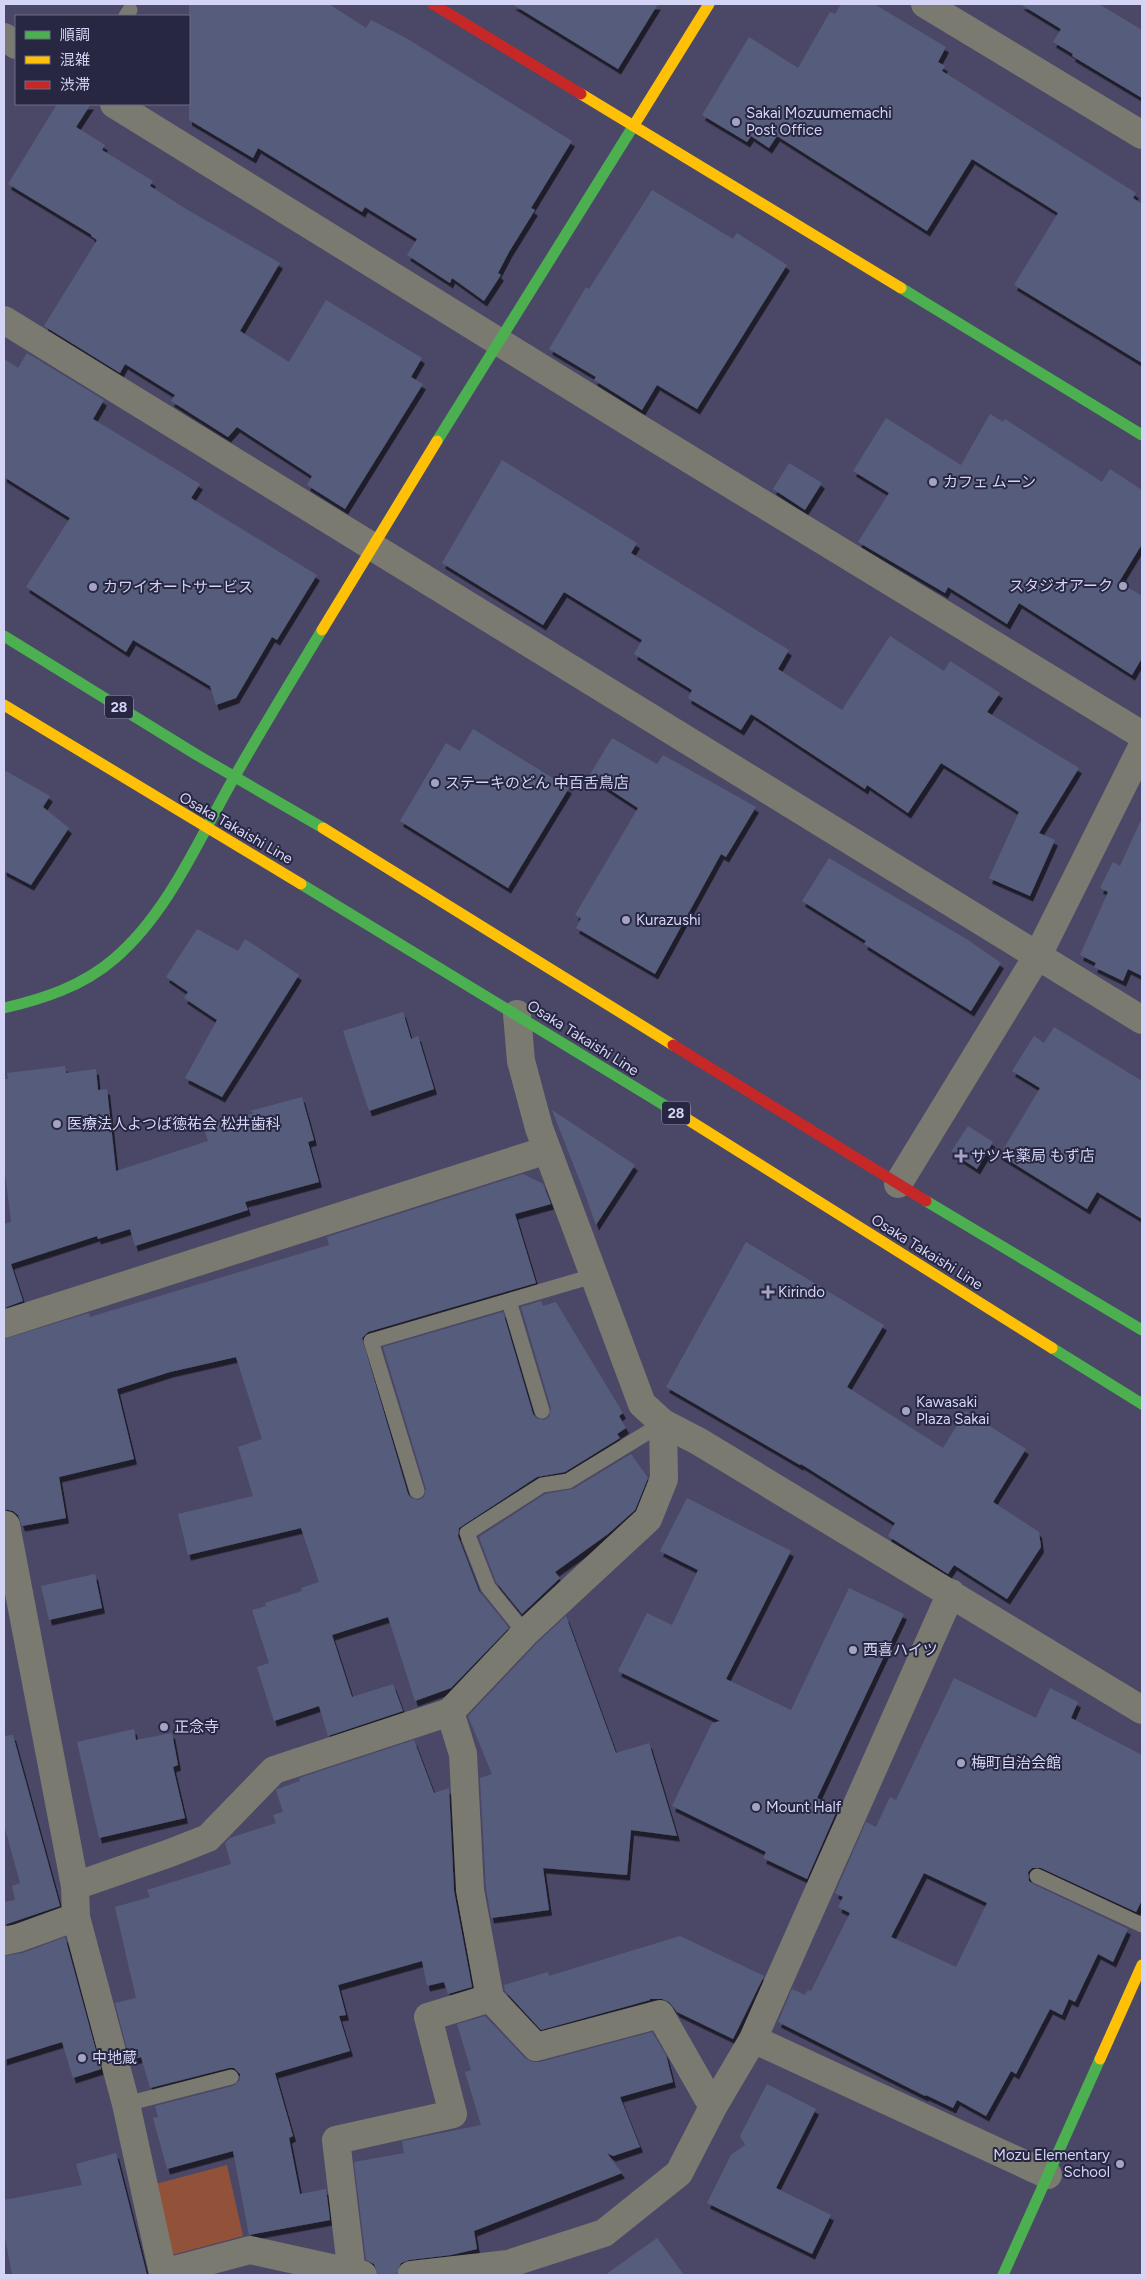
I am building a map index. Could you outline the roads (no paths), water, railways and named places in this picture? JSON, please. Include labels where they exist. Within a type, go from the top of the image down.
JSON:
[{"type":"main road","points":[[433,4],[1142,435]]},
{"type":"main road","points":[[4,1008],[34,1002],[86,979],[124,950],[156,911],[372,548],[709,4]]},
{"type":"main road","name":"28","points":[[4,636],[291,808],[898,1184],[1142,1330]]},
{"type":"main road","name":"Osaka Takaishi Line","points":[[4,705],[517,1014],[1142,1404]]},
{"type":"main road","points":[[1003,2275],[1048,2175],[1136,1999],[1142,1965]]},
{"type":"street","points":[[925,4],[1142,135]]},
{"type":"street","points":[[4,37],[15,44]]},
{"type":"street","points":[[116,105],[500,343],[1142,735]]},
{"type":"street","points":[[4,320],[1142,1020]]},
{"type":"street","points":[[898,1184],[1038,955],[1142,747]]},
{"type":"street","points":[[517,1014],[520,1062],[547,1150],[642,1404],[663,1423],[698,1441],[1142,1710]]},
{"type":"street","points":[[4,1324],[547,1150]]},
{"type":"street","points":[[75,1886],[208,1838],[274,1770],[450,1712],[525,1633],[648,1519],[664,1479],[663,1423]]},
{"type":"street","points":[[4,1525],[8,1535],[75,1886],[76,1917],[126,2104],[163,2273],[250,2250],[355,2274],[336,2140],[453,2114],[428,2017],[490,1998]]},
{"type":"street","points":[[411,2275],[529,2268],[604,2233],[680,2174],[712,2107],[753,2039],[951,1594]]},
{"type":"street","points":[[450,1712],[463,1754],[470,1890],[490,1998],[536,2047],[660,2014],[712,2107]]},
{"type":"street","points":[[4,1941],[18,1938],[76,1917]]},
{"type":"street","points":[[753,2039],[1048,2175]]},
{"type":"lane","points":[[417,1490],[371,1341],[593,1276]]},
{"type":"lane","points":[[509,1301],[542,1411]]},
{"type":"lane","points":[[525,1633],[488,1587],[467,1533],[542,1484],[568,1481],[663,1423]]},
{"type":"lane","points":[[1037,1876],[1142,1925]]},
{"type":"lane","points":[[126,2104],[231,2078]]},
{"type":"place","name":"Sakai Mozuumemachi Post Office","points":[[736,122]]},
{"type":"place","name":"カフェ ムーン","points":[[933,482]]},
{"type":"place","name":"スタジオアーク","points":[[1123,586]]},
{"type":"place","name":"カワイオートサービス","points":[[93,587]]},
{"type":"place","name":"ステーキのどん 中百舌鳥店","points":[[435,783]]},
{"type":"place","name":"Kurazushi","points":[[626,920]]},
{"type":"place","name":"医療法人よつば徳祐会 松井歯科","points":[[57,1124]]},
{"type":"place","name":"サツキ薬局 もず店","points":[[961,1156]]},
{"type":"place","name":"Kirindo","points":[[768,1292]]},
{"type":"place","name":"Kawasaki Plaza Sakai","points":[[906,1411]]},
{"type":"place","name":"西喜ハイツ","points":[[853,1650]]},
{"type":"place","name":"正念寺","points":[[164,1727]]},
{"type":"place","name":"梅町自治会館","points":[[961,1763]]},
{"type":"place","name":"Mount Half","points":[[756,1807]]},
{"type":"place","name":"中地蔵","points":[[82,2058]]},
{"type":"place","name":"Mozu Elementary School","points":[[1120,2164]]}]
